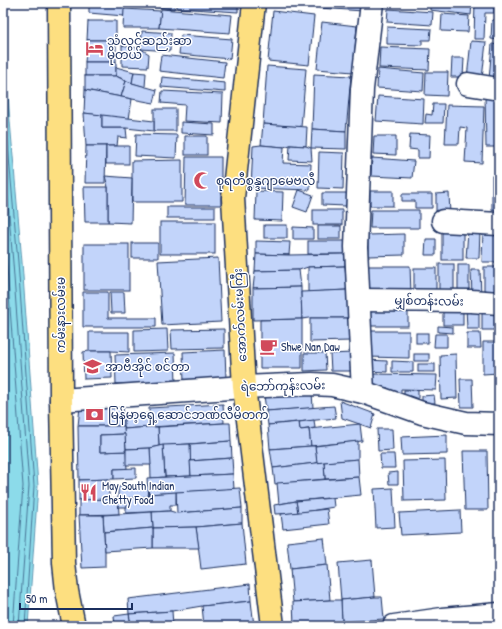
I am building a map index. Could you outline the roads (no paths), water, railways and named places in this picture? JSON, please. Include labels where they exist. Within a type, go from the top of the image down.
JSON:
[{"type":"main road","name":"ကမ်းနားလမ်းမ","points":[[59,3],[61,400],[64,563],[66,591],[74,626]]},
{"type":"main road","name":"အောက်လမ်းမကြီး","points":[[254,3],[233,198],[244,386],[273,626]]},
{"type":"street","points":[[363,392],[356,247],[362,89],[372,3]]},
{"type":"street","points":[[468,84],[499,89]]},
{"type":"street","points":[[443,221],[499,224]]},
{"type":"street","name":"မျှစ်တန်းလမ်း","points":[[359,300],[471,301],[499,303]]},
{"type":"street","name":"ရဲဘော်ကုန်းလမ်း","points":[[61,400],[244,386],[312,384],[332,385],[363,392],[422,413],[466,423],[499,424]]},
{"type":"street","points":[[394,626],[442,619],[499,614]]},
{"type":"water","points":[[3,3],[9,109],[22,262],[38,486],[28,626],[3,626]]},
{"type":"place","name":"သံလွင်ဆည်းဆာ မိုတယ်","points":[[94,48]]},
{"type":"place","name":"စုရတီစ္စန္ဒဂျာမေဗလီ","points":[[203,181]]},
{"type":"place","name":"Shwe Nan Daw","points":[[268,347]]},
{"type":"place","name":"အာဗီအိုင် စင်တာ","points":[[92,367]]},
{"type":"place","name":"မြန်မာ့ရှေ့ဆောင်ဘဏ်လီမိတက်","points":[[95,415]]},
{"type":"place","name":"May South Indian Chetty Food","points":[[89,493]]}]
